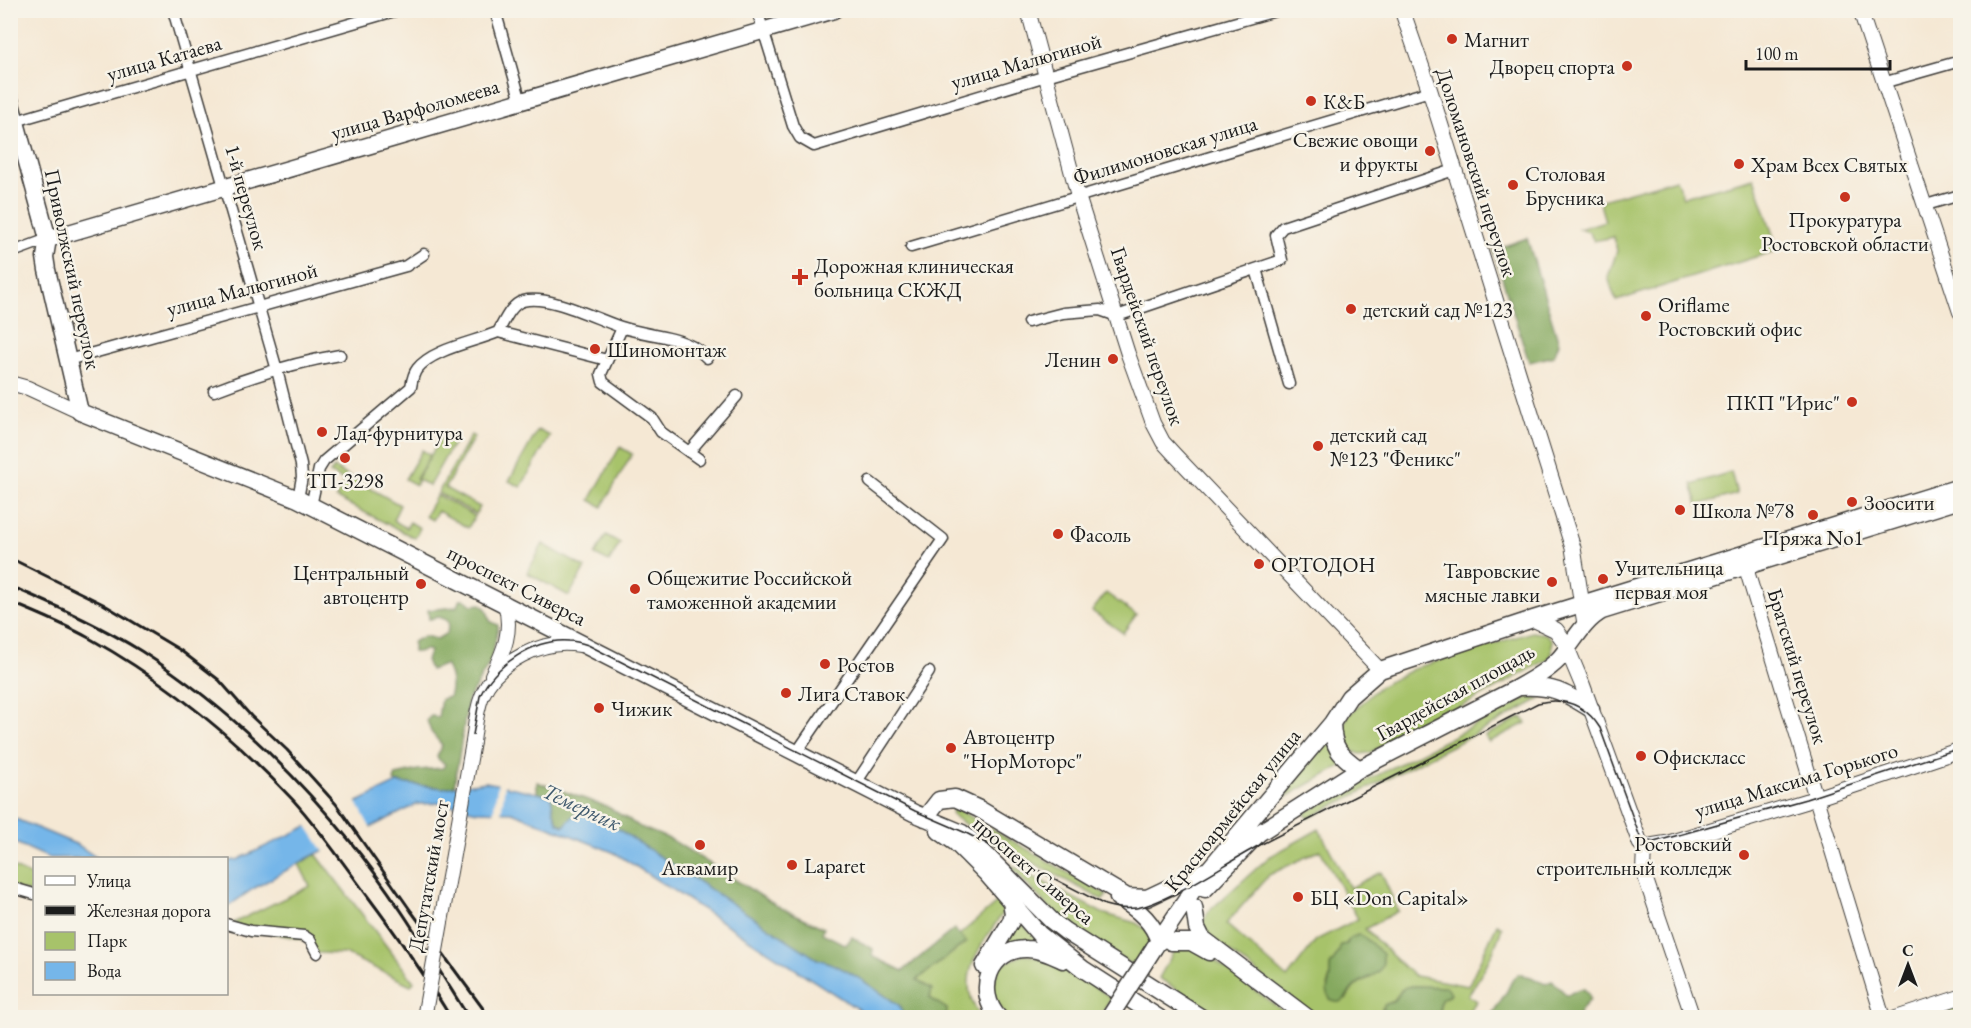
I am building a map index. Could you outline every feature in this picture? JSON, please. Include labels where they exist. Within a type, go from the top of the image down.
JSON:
[{"type":"main road","name":"улица Варфоломеева","points":[[48,239],[834,10]]},
{"type":"main road","name":"Доломановский переулок","points":[[1402,10],[1430,91],[1573,548],[1586,624]]},
{"type":"main road","name":"Приволжский переулок","points":[[10,100],[13,122],[48,239],[45,257],[47,270],[80,412]]},
{"type":"main road","name":"проспект Сиверса","points":[[80,412],[304,502],[925,818],[962,833],[1065,931],[1202,1017]]},
{"type":"main road","points":[[1533,620],[1960,487]]},
{"type":"main road","points":[[1586,624],[1591,617],[1602,611],[1960,500]]},
{"type":"main road","name":"Гвардейская площадь","points":[[1332,723],[1349,697],[1380,670],[1533,620],[1556,630],[1567,648]]},
{"type":"main road","name":"Гвардейская площадь","points":[[1359,769],[1540,675],[1557,661],[1586,624]]},
{"type":"main road","points":[[1567,648],[1640,843],[1644,847]]},
{"type":"main road","points":[[1519,687],[1541,686],[1563,691],[1591,709]]},
{"type":"main road","points":[[1332,723],[1333,741],[1341,755],[1359,769]]},
{"type":"main road","name":"Красноармейская улица","points":[[1121,1017],[1198,882],[1332,723]]},
{"type":"main road","name":"улица Максима Горького","points":[[1644,847],[1669,843],[1817,798],[1960,750]]},
{"type":"main road","name":"Красноармейская улица","points":[[1109,1017],[1194,907],[1206,888],[1259,833],[1359,769]]},
{"type":"main road","points":[[925,818],[935,804],[945,798],[955,798],[999,820],[1127,897],[1148,898],[1209,868]]},
{"type":"main road","points":[[967,804],[978,813],[1134,908],[1150,923],[1162,946],[1191,942],[1200,946],[1298,1017]]},
{"type":"main road","name":"проспект Сиверса","points":[[925,818],[967,853],[1039,934],[1083,969],[1159,1017]]},
{"type":"main road","points":[[989,1017],[980,1001],[980,974],[1011,921],[1011,902]]},
{"type":"main road","points":[[1194,907],[1197,928],[1202,938],[1308,1017]]},
{"type":"main road","points":[[999,1017],[987,1000],[986,986],[996,963],[1003,956],[1026,948],[1044,951],[1083,969]]},
{"type":"street","name":"1-й переулок","points":[[173,10],[277,370],[301,465],[304,502]]},
{"type":"street","name":"улица Катаева","points":[[13,122],[398,10]]},
{"type":"street","points":[[495,10],[521,102]]},
{"type":"street","points":[[757,10],[763,31]]},
{"type":"street","name":"Гвардейский переулок","points":[[1028,10],[1078,196],[1153,423],[1163,442],[1380,670]]},
{"type":"street","name":"улица Малюгиной","points":[[763,31],[793,126],[800,138],[814,146],[1046,76],[1279,10]]},
{"type":"street","points":[[1860,10],[1886,82],[1960,312]]},
{"type":"street","points":[[1886,82],[1960,61]]},
{"type":"street","name":"Филимоновская улица","points":[[911,248],[1430,91]]},
{"type":"street","points":[[1028,322],[1064,313],[1100,310],[1117,316],[1282,260],[1276,235],[1283,227],[1454,170]]},
{"type":"street","points":[[1926,206],[1960,195]]},
{"type":"street","name":"улица Варфоломеева","points":[[10,254],[48,239]]},
{"type":"street","name":"улица Малюгиной","points":[[68,360],[406,266],[424,254]]},
{"type":"street","points":[[1256,269],[1289,384]]},
{"type":"street","points":[[498,332],[514,305],[533,300],[565,307],[622,328],[694,347],[707,358]]},
{"type":"street","points":[[622,328],[602,374],[603,382],[652,417],[661,432],[699,459]]},
{"type":"street","points":[[304,502],[322,464],[411,387],[417,369],[447,350],[498,332],[607,360]]},
{"type":"street","points":[[214,391],[295,363],[340,355]]},
{"type":"street","points":[[10,383],[28,388],[80,412]]},
{"type":"street","points":[[689,452],[737,396]]},
{"type":"street","points":[[796,752],[943,538],[870,482]]},
{"type":"street","name":"Братский переулок","points":[[1746,568],[1883,1017]]},
{"type":"street","name":"Депутатский мост","points":[[424,1017],[479,706],[497,664],[509,626],[505,603]]},
{"type":"street","points":[[540,648],[543,634],[541,622]]},
{"type":"street","points":[[488,684],[509,663],[540,648],[567,643],[587,646]]},
{"type":"street","points":[[856,783],[929,672]]},
{"type":"street","points":[[1644,847],[1643,871],[1693,1017]]},
{"type":"street","points":[[10,887],[33,894]]},
{"type":"street","points":[[228,925],[251,931],[304,936],[310,940],[317,953]]},
{"type":"street","points":[[1896,1017],[1960,997]]},
{"type":"green space","points":[[1754,178],[1778,250],[1616,301],[1608,277],[1617,251],[1614,237],[1594,241],[1589,232],[1579,229],[1605,221],[1599,201],[1676,179],[1683,197]]},
{"type":"green space","points":[[1527,238],[1559,343],[1554,356],[1529,362],[1493,250]]},
{"type":"green space","points":[[538,430],[550,436],[521,487],[509,481]]},
{"type":"green space","points":[[443,433],[455,440],[429,486],[418,480],[416,485],[405,479],[422,450],[430,455],[417,480]]},
{"type":"green space","points":[[471,435],[474,437],[445,488],[480,507],[476,514],[438,493]]},
{"type":"green space","points":[[620,447],[632,454],[602,507],[590,500]]},
{"type":"green space","points":[[334,468],[400,505],[393,520],[406,528],[410,522],[420,528],[415,538],[336,498],[345,481],[330,473]]},
{"type":"green space","points":[[1731,472],[1737,494],[1698,505],[1692,484]]},
{"type":"green space","points":[[437,495],[475,516],[468,528],[438,511],[432,520],[425,516]]},
{"type":"green space","points":[[606,535],[620,543],[609,562],[595,555]]},
{"type":"green space","points":[[543,544],[585,568],[569,596],[527,573]]},
{"type":"green space","points":[[1106,593],[1136,615],[1123,633],[1092,611]]},
{"type":"green space","points":[[461,599],[472,605],[481,604],[487,610],[490,621],[498,625],[498,629],[491,660],[468,700],[454,787],[397,783],[394,781],[396,775],[443,768],[445,764],[437,757],[442,745],[431,732],[427,720],[431,716],[438,717],[441,699],[449,697],[450,676],[445,665],[430,670],[426,660],[430,651],[413,652],[413,642],[424,636],[437,639],[447,633],[449,623],[447,620],[439,617],[429,619],[428,610],[456,607]]},
{"type":"green space","points":[[1532,632],[1546,634],[1552,640],[1552,654],[1547,660],[1439,719],[1369,753],[1360,754],[1352,751],[1345,744],[1342,736],[1344,724],[1349,715],[1379,687],[1415,668]]},
{"type":"green space","points":[[1529,697],[1540,699],[1315,815],[1308,818],[1304,813]]},
{"type":"green space","points":[[1522,717],[1526,723],[1489,742],[1485,736]]},
{"type":"green space","points":[[1327,739],[1345,764],[1282,799]]},
{"type":"green space","points":[[537,782],[608,807],[640,827],[672,840],[777,906],[824,928],[822,933],[846,945],[852,937],[873,949],[872,956],[903,971],[954,929],[966,942],[917,980],[932,989],[930,998],[947,1009],[946,1017],[903,1017],[900,1006],[850,973],[817,959],[558,823],[551,796],[537,793]]},
{"type":"green space","points":[[955,809],[1107,895],[1103,900],[979,834],[952,815]]},
{"type":"green space","points":[[1319,829],[1350,888],[1381,872],[1398,911],[1365,929],[1415,976],[1468,986],[1497,924],[1502,927],[1488,962],[1468,995],[1477,1001],[1464,1017],[1441,1017],[1440,1001],[1449,996],[1446,987],[1411,986],[1401,990],[1395,999],[1382,1008],[1382,1017],[1317,1018],[1207,935],[1203,922],[1208,912],[1269,857]],"holes":[[[1320,850],[1358,919],[1316,940],[1287,978],[1226,924],[1269,875]],[[1358,935],[1370,978],[1356,986],[1346,999],[1327,986],[1330,966],[1350,938]]]},
{"type":"green space","points":[[316,854],[414,982],[411,985],[345,954],[317,953],[310,941],[231,924],[310,886],[299,864]]},
{"type":"green space","points":[[1007,863],[1102,913],[1136,923],[1149,931],[1153,940],[1135,966],[1066,926]]},
{"type":"green space","points":[[10,866],[33,877],[33,894],[11,887]]},
{"type":"green space","points":[[1001,899],[1004,908],[1002,914],[978,951],[969,976],[969,989],[973,1003],[981,1017],[946,1017],[947,1009],[930,998],[917,980],[965,943],[959,935]]},
{"type":"green space","points":[[1019,921],[1042,943],[1004,945]]},
{"type":"green space","points":[[1363,936],[1383,954],[1383,962],[1375,974],[1356,985],[1342,1001],[1335,1002],[1330,1000],[1327,990],[1330,966],[1341,945],[1347,944],[1350,938]]},
{"type":"green space","points":[[1177,946],[1195,946],[1291,1017],[1219,1017],[1159,978]]},
{"type":"green space","points":[[1025,954],[1056,962],[1112,998],[1099,1017],[1006,1017],[991,991],[1000,965]]},
{"type":"green space","points":[[1519,974],[1545,984],[1552,981],[1567,995],[1584,989],[1589,994],[1590,1000],[1579,1012],[1580,1017],[1490,1017],[1513,978]]},
{"type":"green space","points":[[1410,986],[1446,987],[1451,993],[1440,1001],[1441,1017],[1382,1017],[1384,1005],[1392,1002],[1404,988]]},
{"type":"green space","points":[[1960,1003],[1960,1017],[1915,1017]]},
{"type":"water","name":"Темерник","points":[[486,782],[551,796],[558,823],[564,826],[575,814],[598,816],[817,959],[839,967],[870,986],[900,1006],[903,1017],[870,1017],[615,853],[512,812],[477,811],[444,803],[418,804],[310,857],[253,889],[228,906],[228,861],[237,860],[397,783],[443,788]]},
{"type":"water","points":[[11,817],[78,845],[96,857],[47,857],[11,841]]},
{"type":"pier","points":[[498,782],[505,784],[501,815],[493,814]]},
{"type":"pier","points":[[355,799],[372,831],[325,853],[305,823]]},
{"type":"tram line","points":[[422,1018],[480,696],[495,674],[517,656],[529,649],[556,641],[574,641],[588,645],[915,811],[966,833],[1105,905],[1120,908],[1135,908],[1159,901],[1258,846],[1538,703],[1548,701],[1573,704],[1588,713],[1594,720],[1600,728],[1640,837],[1643,840],[1654,842],[1806,799],[1960,748]]},
{"type":"railway","points":[[10,558],[103,604],[180,650],[219,680],[336,804],[490,1018]]},
{"type":"railway","points":[[10,586],[77,616],[141,651],[198,692],[252,737],[303,787],[365,860],[412,927],[469,1018]]},
{"type":"railway","points":[[10,602],[70,628],[145,673],[198,712],[271,777],[322,835],[399,939],[451,1018]]},
{"type":"place","name":"Магнит","points":[[1452,39]]},
{"type":"place","name":"Дворец спорта","points":[[1627,66]]},
{"type":"place","name":"К&Б","points":[[1311,101]]},
{"type":"place","name":"Свежие овощи и фрукты","points":[[1430,151]]},
{"type":"place","name":"Храм Всех Святых","points":[[1739,164]]},
{"type":"place","name":"Столовая Брусника","points":[[1513,185]]},
{"type":"place","name":"Прокуратура Ростовской области","points":[[1845,197]]},
{"type":"place","name":"Дорожная клиническая больница СКЖД","points":[[800,277]]},
{"type":"place","name":"детский сад №123","points":[[1351,309]]},
{"type":"place","name":"Oriflame Ростовский офис","points":[[1646,316]]},
{"type":"place","name":"Шиномонтаж","points":[[595,349]]},
{"type":"place","name":"Ленин","points":[[1113,359]]},
{"type":"place","name":"ПКП \"Ирис\"","points":[[1852,402]]},
{"type":"place","name":"Лад-фурнитура","points":[[322,432]]},
{"type":"place","name":"детский сад №123 \"Феникс\"","points":[[1318,446]]},
{"type":"place","name":"ТП-3298","points":[[345,458]]},
{"type":"place","name":"Зоосити","points":[[1852,502]]},
{"type":"place","name":"Школа №78","points":[[1680,510]]},
{"type":"place","name":"Пряжа No1","points":[[1813,515]]},
{"type":"place","name":"Фасоль","points":[[1058,534]]},
{"type":"place","name":"ОРТОДОН","points":[[1259,564]]},
{"type":"place","name":"Учительница первая моя","points":[[1603,579]]},
{"type":"place","name":"Тавровские мясные лавки","points":[[1552,582]]},
{"type":"place","name":"Центральный автоцентр","points":[[421,584]]},
{"type":"place","name":"Общежитие Российской таможенной академии","points":[[635,589]]},
{"type":"place","name":"Ростов","points":[[825,664]]},
{"type":"place","name":"Лига Ставок","points":[[786,693]]},
{"type":"place","name":"Чижик","points":[[599,708]]},
{"type":"place","name":"Автоцентр \"НорМоторс\"","points":[[951,748]]},
{"type":"place","name":"Офискласс","points":[[1641,756]]},
{"type":"place","name":"Аквамир","points":[[700,845]]},
{"type":"place","name":"Ростовский строительный колледж","points":[[1744,855]]},
{"type":"place","name":"Laparet","points":[[792,865]]},
{"type":"place","name":"БЦ «Don Capital»","points":[[1298,897]]}]
